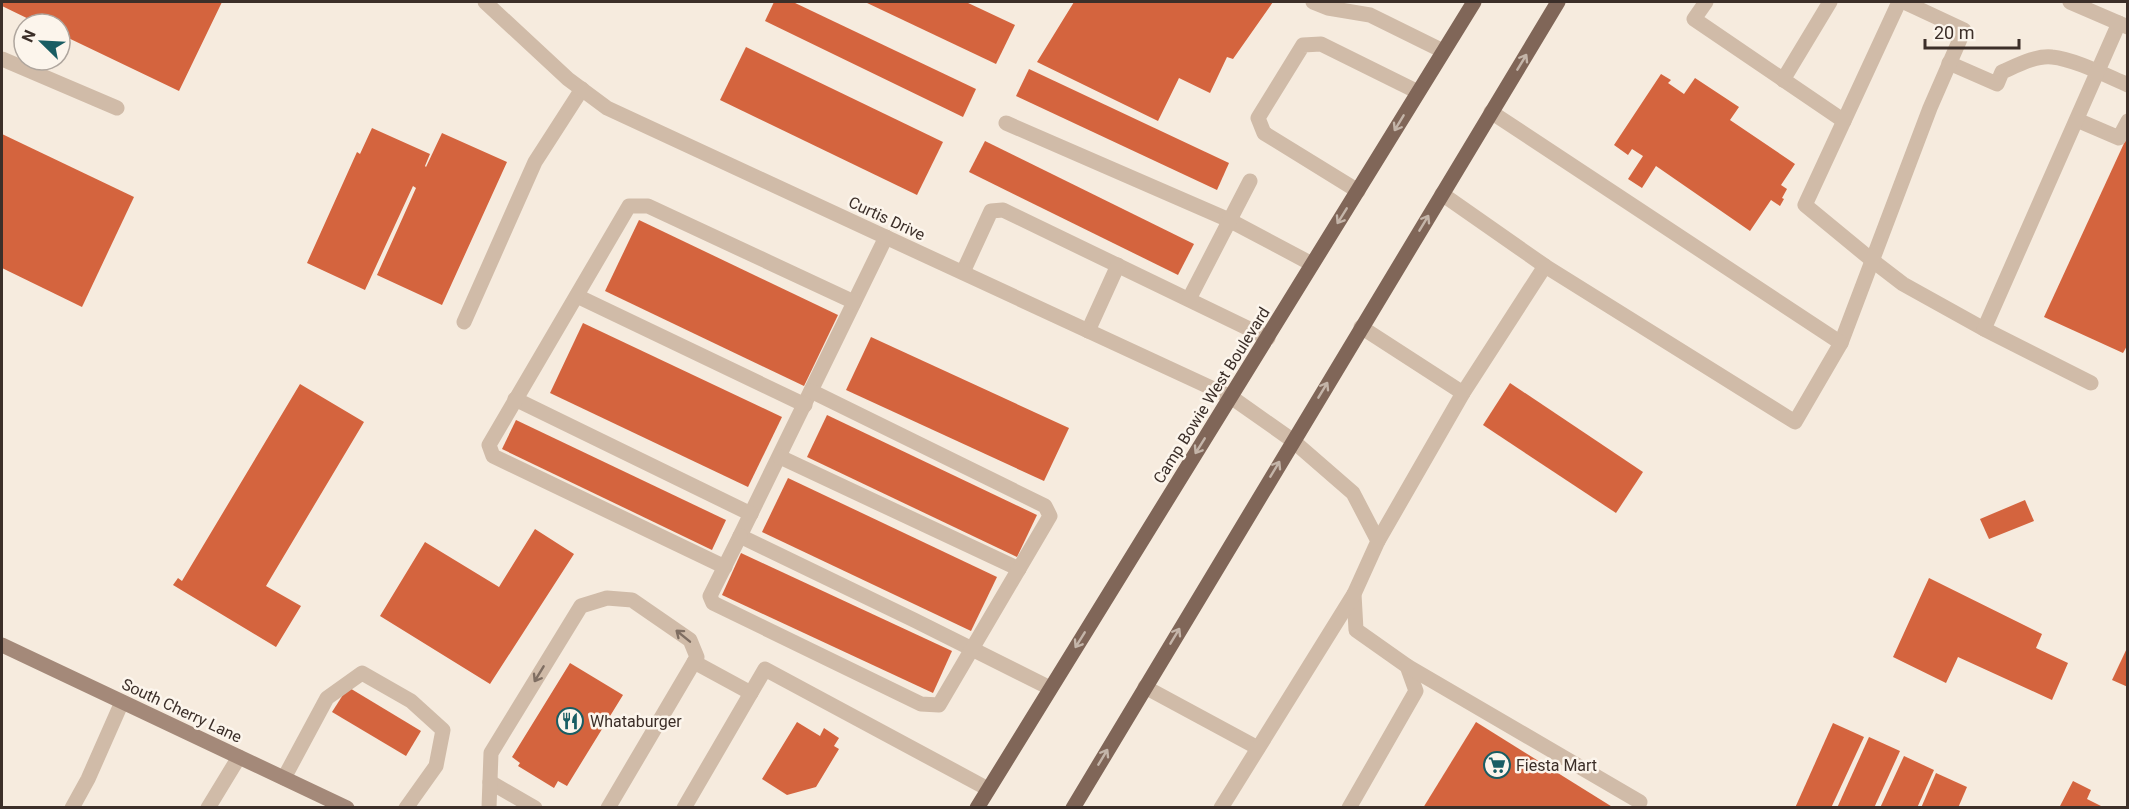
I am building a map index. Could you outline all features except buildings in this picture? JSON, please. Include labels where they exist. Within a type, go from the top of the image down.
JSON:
[{"type":"main road","name":"Camp Bowie West Boulevard","points":[[977,807],[1474,2]]},
{"type":"main road","points":[[1073,807],[1292,440],[1558,2]]},
{"type":"street","name":"Curtis Drive","points":[[485,2],[568,79],[607,108],[1231,397],[1292,440],[1353,493],[1378,541]]},
{"type":"street","points":[[1313,2],[1328,8],[1370,15],[1443,51]]},
{"type":"street","points":[[1706,2],[1694,20],[1844,121]]},
{"type":"street","points":[[1783,80],[1830,2]]},
{"type":"street","points":[[1899,2],[1805,205],[1903,284],[1984,329],[2091,383]]},
{"type":"street","points":[[1442,194],[1545,266],[1795,422],[1841,342],[1930,108],[1964,30],[1904,2]]},
{"type":"street","points":[[1984,329],[2098,71],[2123,25],[2070,2]]},
{"type":"street","points":[[1358,191],[1264,133],[1258,118],[1303,45],[1321,44],[1418,92]]},
{"type":"street","points":[[1949,63],[1997,84],[2002,72],[2028,61],[2051,56],[2098,71],[2127,85]]},
{"type":"street","points":[[2,59],[117,108]]},
{"type":"street","points":[[464,322],[535,162],[582,89]]},
{"type":"street","points":[[1491,112],[1841,342]]},
{"type":"street","points":[[2077,120],[2119,138],[2127,121]]},
{"type":"street","points":[[1005,123],[1229,220],[1312,264]]},
{"type":"street","points":[[1189,299],[1250,180]]},
{"type":"street","points":[[725,567],[493,456],[489,445],[629,206],[648,206],[854,302]]},
{"type":"street","points":[[963,272],[991,211],[1003,210],[1268,338]]},
{"type":"street","points":[[577,296],[808,398],[1045,506],[1050,516],[939,705],[921,704],[713,603],[710,596],[780,457],[808,398],[854,302],[886,237]]},
{"type":"street","points":[[1088,331],[1118,265]]},
{"type":"street","points":[[1221,807],[1354,594],[1378,541],[1463,393],[1545,266]]},
{"type":"street","points":[[1361,327],[1463,393]]},
{"type":"street","points":[[515,399],[751,514]]},
{"type":"street","points":[[780,457],[1019,569]]},
{"type":"street","points":[[740,536],[1050,688]]},
{"type":"street","points":[[1354,594],[1356,630],[1407,666],[1640,802]]},
{"type":"street","points":[[489,807],[491,753],[580,606],[607,598],[632,600],[690,640],[697,657],[608,807]]},
{"type":"street","name":"South Cherry Lane","points":[[2,645],[346,807]]},
{"type":"street","points":[[694,662],[751,693]]},
{"type":"street","points":[[1349,807],[1416,691],[1407,666]]},
{"type":"street","points":[[684,807],[765,669],[988,789]]},
{"type":"street","points":[[284,778],[327,698],[363,673],[411,701],[443,730],[436,766],[406,807]]},
{"type":"street","points":[[1145,687],[1258,748]]},
{"type":"street","points":[[72,807],[88,779],[122,702]]},
{"type":"street","points":[[208,807],[239,757]]},
{"type":"street","points":[[490,782],[535,807]]},
{"type":"place","name":"Whataburger","points":[[570,721]]},
{"type":"place","name":"Fiesta Mart","points":[[1497,765]]}]
